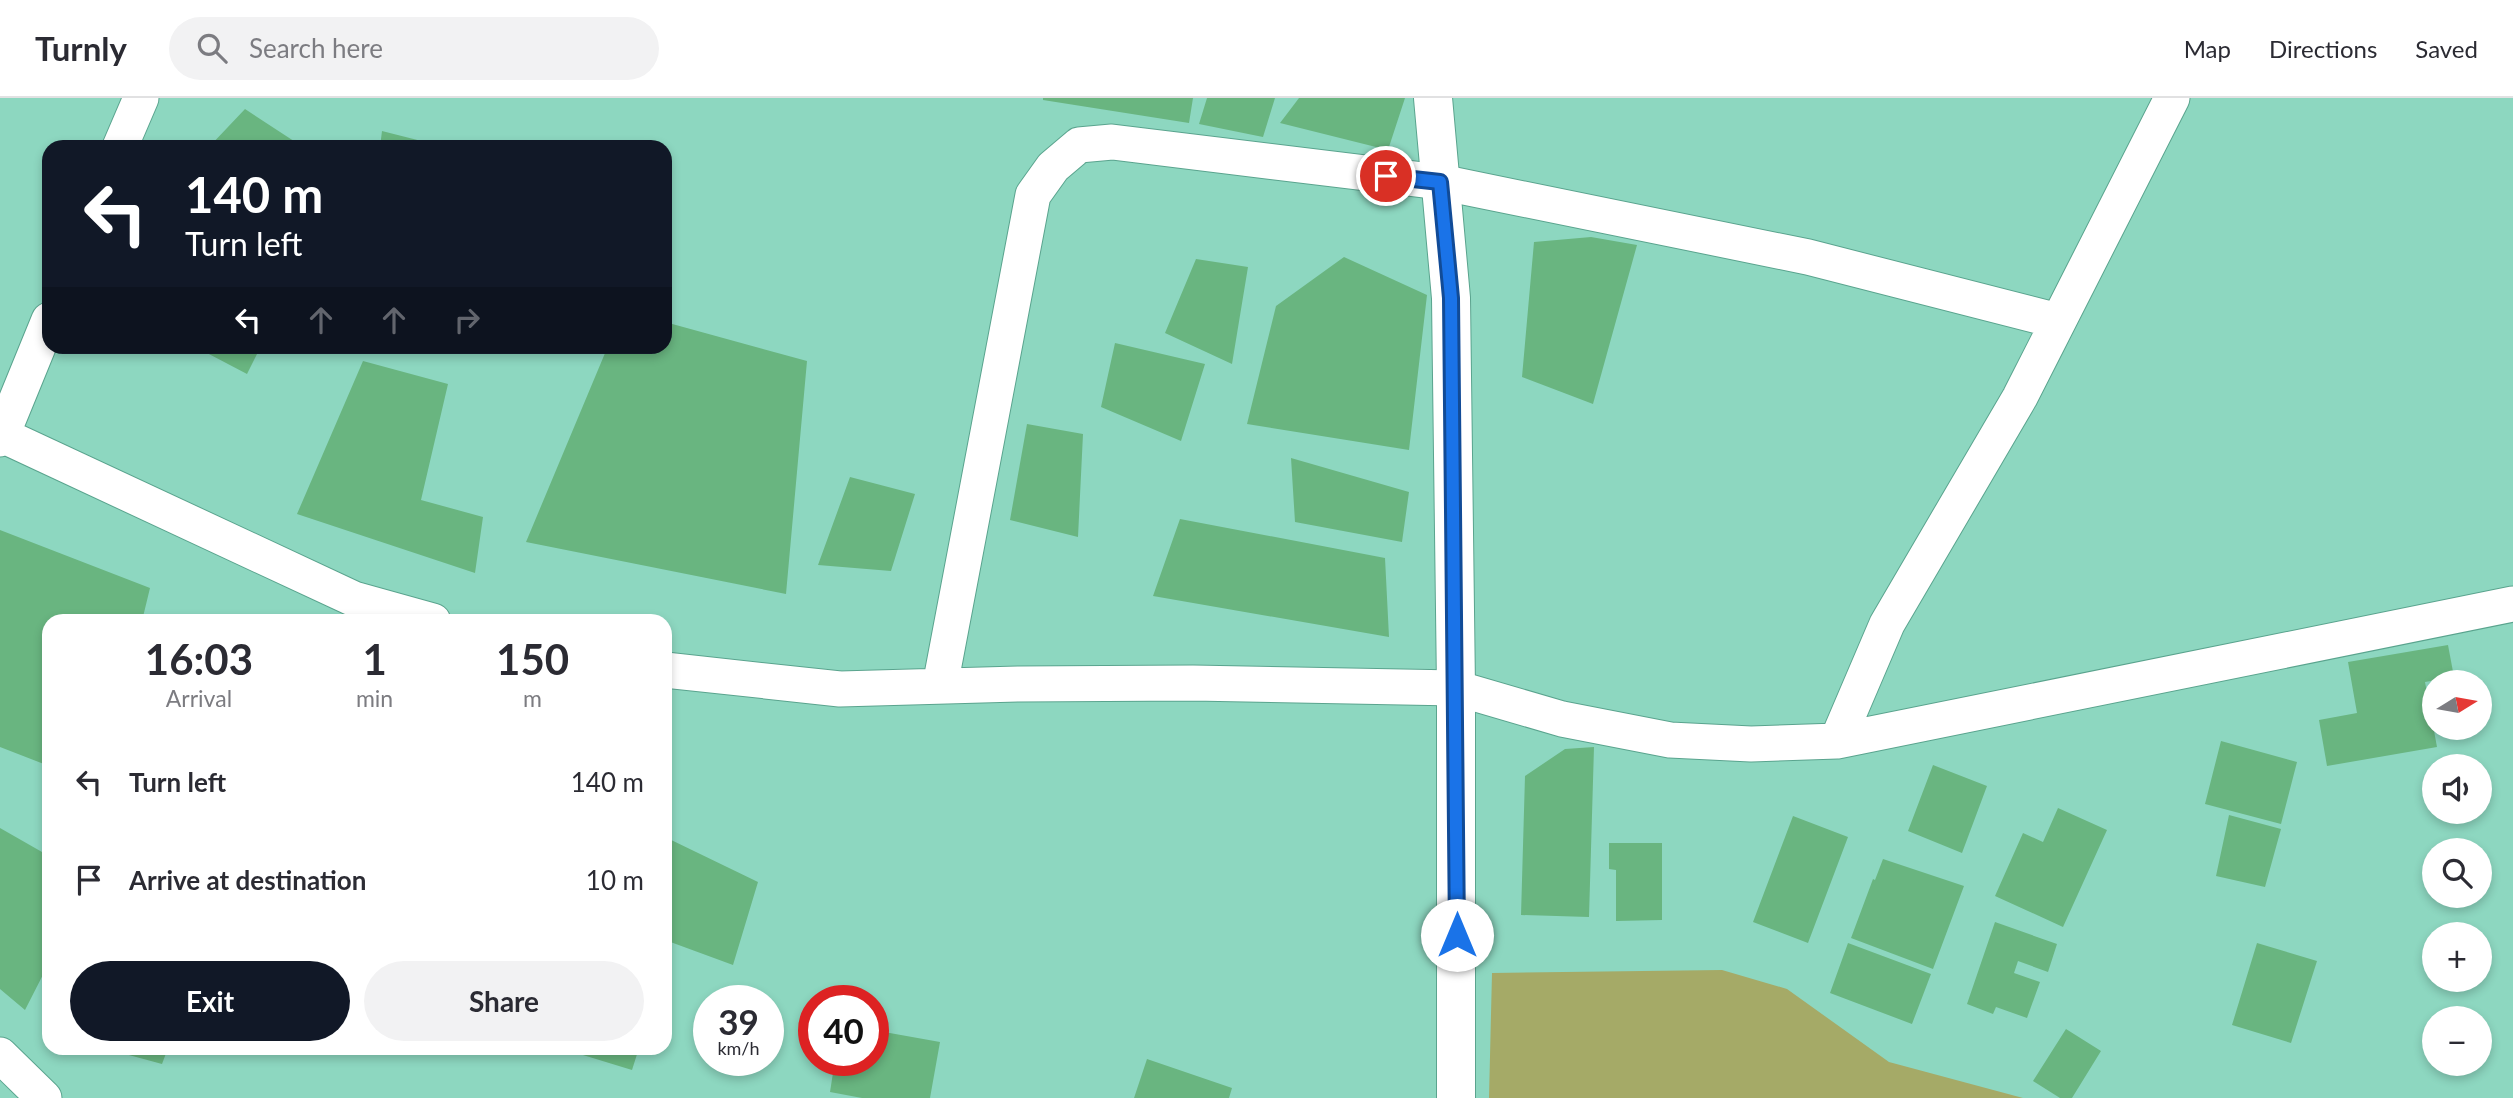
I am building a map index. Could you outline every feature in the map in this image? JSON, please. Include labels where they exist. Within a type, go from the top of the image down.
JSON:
[{"type":"street","points":[[123,140],[141,98]]},
{"type":"street","points":[[1433,98],[1451,298],[1456,688],[1456,1098]]},
{"type":"street","points":[[1837,741],[1886,624],[2020,397],[2172,98]]},
{"type":"street","points":[[940,687],[1033,195],[1053,167],[1079,145],[1112,142],[1440,182],[1808,257],[2058,321]]},
{"type":"street","points":[[42,337],[1,436],[354,599],[408,614]]},
{"type":"street","points":[[672,671],[840,689],[1193,683],[1456,688],[1562,719],[1670,740],[1751,744],[1837,741],[2513,604]]},
{"type":"street","points":[[0,1055],[44,1098]]},
{"type":"green space","points":[[1722,970],[1787,989],[1889,1062],[2023,1098],[1489,1098],[1492,973]]},
{"type":"building","points":[[1043,98],[1193,98],[1189,123]]},
{"type":"building","points":[[1207,98],[1275,98],[1263,137],[1199,124]]},
{"type":"building","points":[[1299,98],[1405,98],[1388,150],[1280,123]]},
{"type":"building","points":[[245,109],[292,140],[216,140]]},
{"type":"building","points":[[382,131],[417,140],[381,140]]},
{"type":"building","points":[[1591,237],[1637,245],[1593,404],[1522,377],[1534,242]]},
{"type":"building","points":[[1344,257],[1427,295],[1409,450],[1247,424],[1276,306]]},
{"type":"building","points":[[1196,259],[1248,267],[1232,364],[1165,333]]},
{"type":"building","points":[[672,324],[807,361],[786,594],[526,542],[605,354],[672,354]]},
{"type":"building","points":[[1115,343],[1205,364],[1181,441],[1101,407]]},
{"type":"building","points":[[209,354],[257,354],[247,374]]},
{"type":"building","points":[[363,361],[448,384],[421,500],[483,517],[475,573],[297,514]]},
{"type":"building","points":[[1027,424],[1083,434],[1078,537],[1010,520]]},
{"type":"building","points":[[1291,458],[1409,492],[1402,542],[1295,522]]},
{"type":"building","points":[[850,477],[915,494],[891,571],[818,565]]},
{"type":"building","points":[[1180,519],[1385,558],[1389,637],[1153,596]]},
{"type":"building","points":[[0,530],[150,588],[144,614],[42,614],[42,763],[0,747]]},
{"type":"building","points":[[2448,645],[2453,670],[2422,670],[2422,740],[2436,740],[2437,747],[2327,766],[2319,720],[2357,713],[2348,662]]},
{"type":"building","points":[[2221,741],[2297,762],[2281,824],[2205,804]]},
{"type":"building","points":[[1594,747],[1589,917],[1521,915],[1525,776],[1565,749]]},
{"type":"building","points":[[1933,765],[1987,786],[1962,853],[1908,831]]},
{"type":"building","points":[[2058,808],[2107,830],[2063,927],[1995,896],[2023,833],[2043,842]]},
{"type":"building","points":[[2229,815],[2281,829],[2265,887],[2216,876]]},
{"type":"building","points":[[1793,816],[1848,837],[1808,943],[1753,922]]},
{"type":"building","points":[[0,828],[42,852],[42,977],[25,1010],[0,989]]},
{"type":"building","points":[[672,840],[758,882],[733,965],[672,943]]},
{"type":"building","points":[[1609,843],[1662,843],[1662,920],[1616,921],[1616,870],[1609,869]]},
{"type":"building","points":[[1883,859],[1964,886],[1933,969],[1851,938]]},
{"type":"building","points":[[1995,922],[2057,944],[2048,972],[2018,961],[2014,973],[2040,982],[2027,1018],[1996,1007],[1993,1014],[1967,1004]]},
{"type":"building","points":[[1848,943],[1931,974],[1912,1024],[1830,993]]},
{"type":"building","points":[[2257,943],[2317,961],[2291,1043],[2232,1025]]},
{"type":"building","points":[[2066,1029],[2101,1051],[2072,1098],[2060,1098],[2033,1081]]},
{"type":"building","points":[[889,1033],[940,1042],[930,1098],[862,1098],[830,1092],[832,1076],[889,1076]]},
{"type":"building","points":[[129,1055],[165,1055],[162,1064]]},
{"type":"building","points":[[583,1055],[637,1055],[632,1070]]},
{"type":"building","points":[[1147,1059],[1232,1088],[1229,1098],[1134,1098]]},
{"type":"route","points":[[1386,176],[1440,182],[1445,229],[1451,298],[1457,935]]}]
